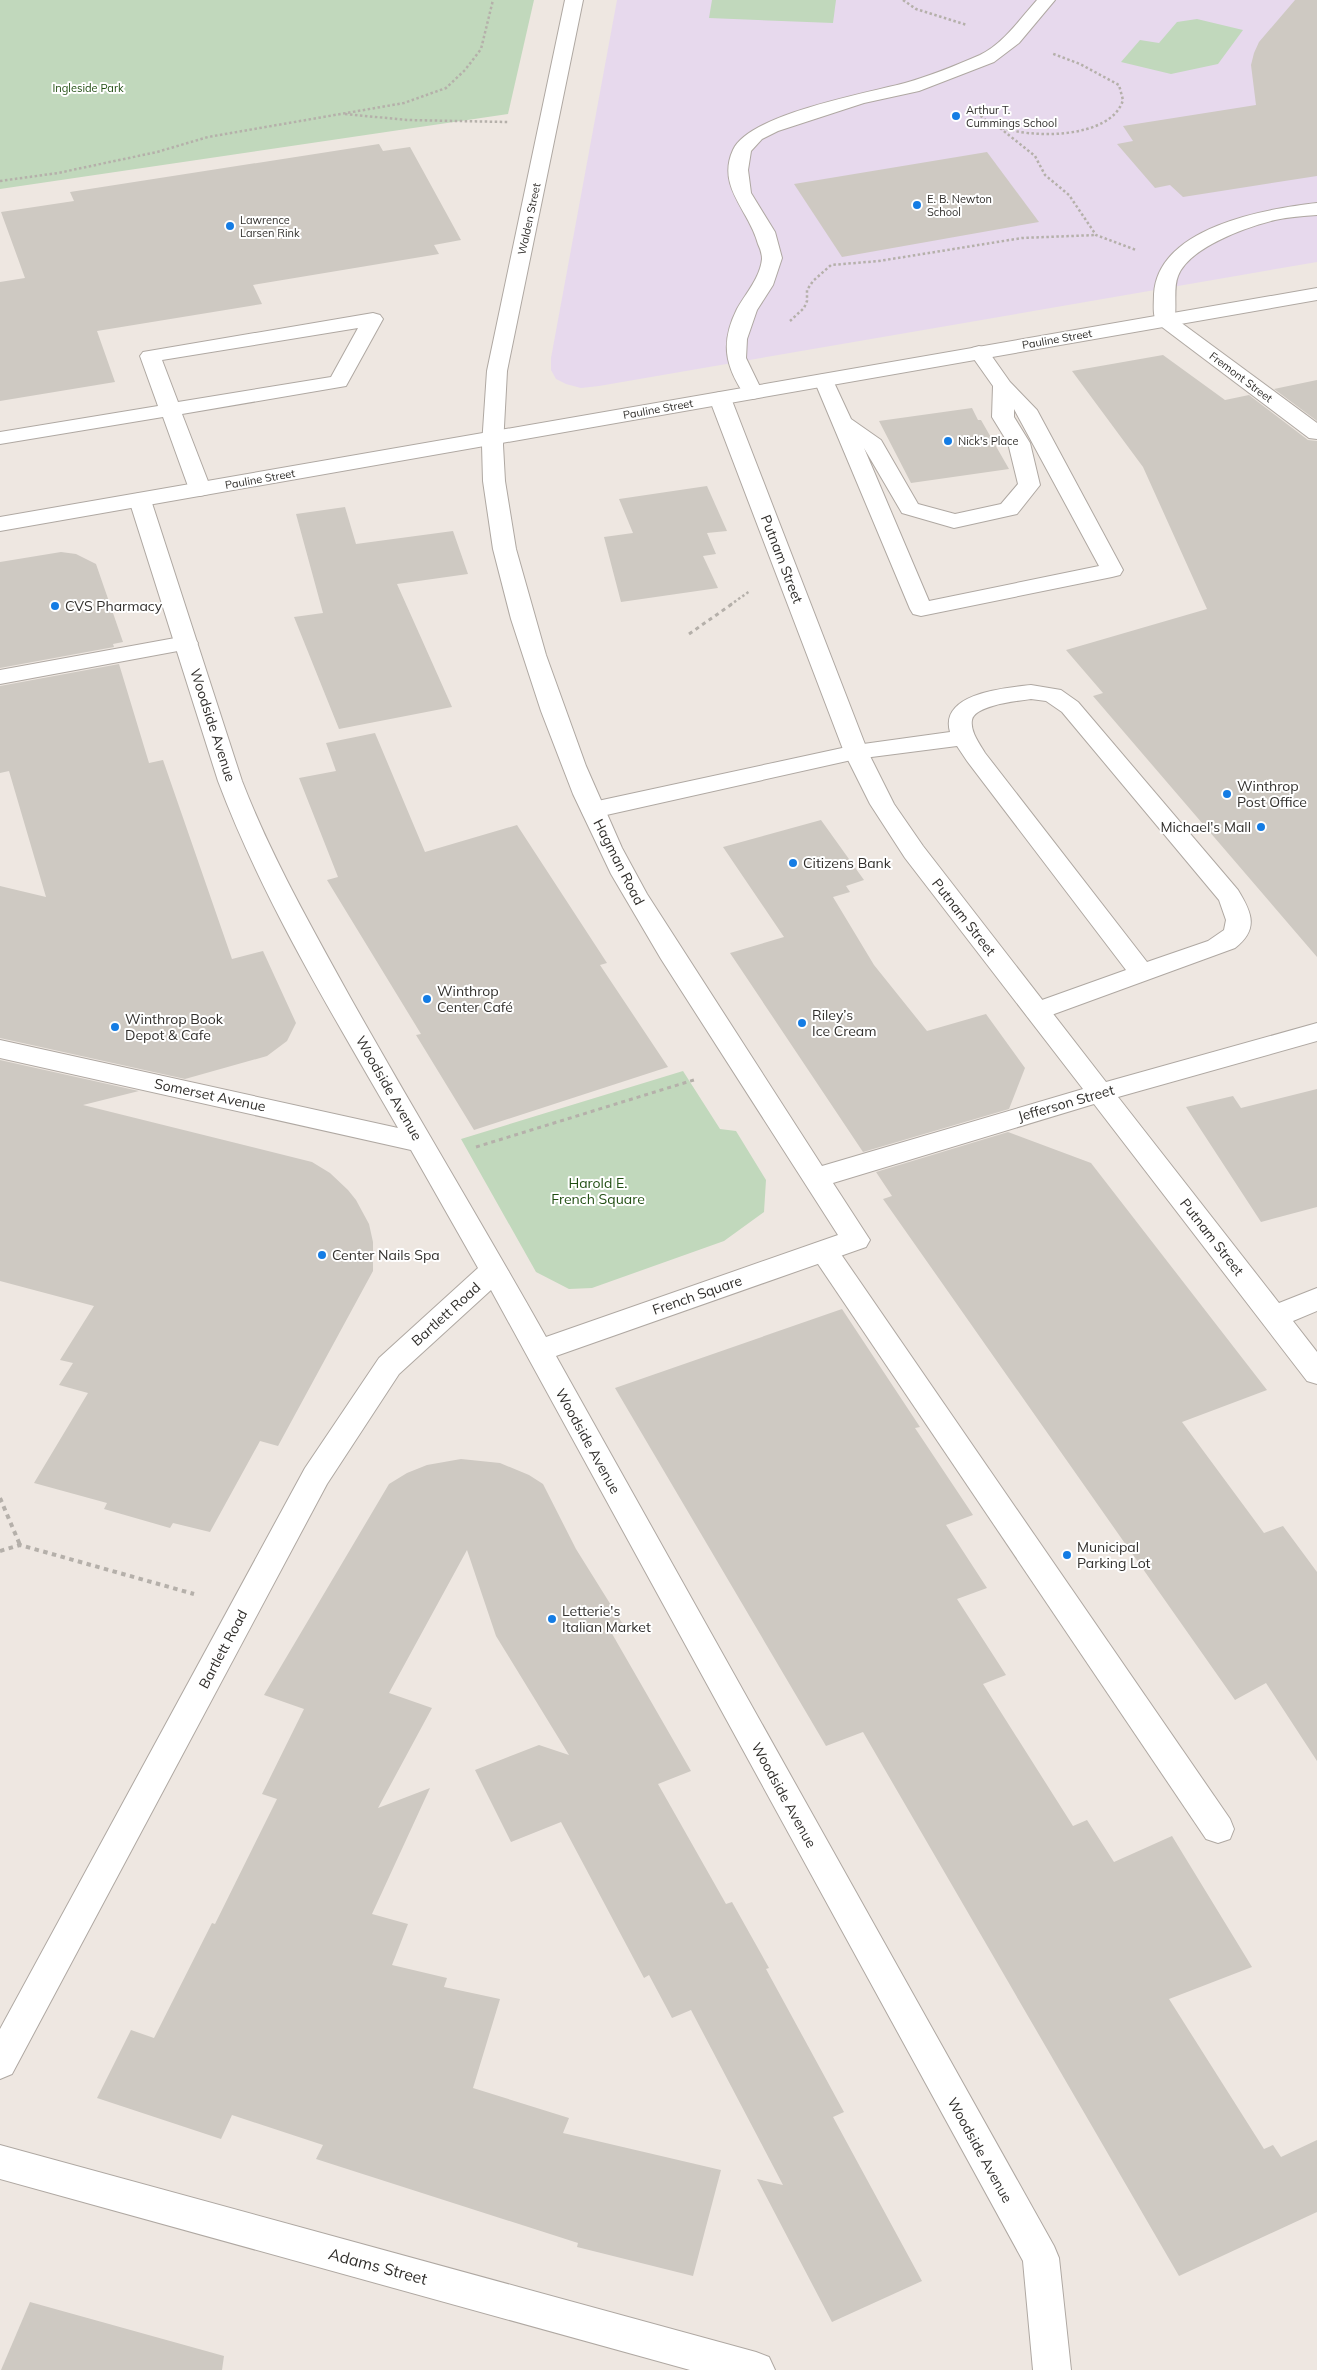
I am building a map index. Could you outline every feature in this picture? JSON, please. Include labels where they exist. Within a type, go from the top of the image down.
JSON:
[{"type":"street","name":"Walden Street","points":[[491,438],[497,371],[574,0]]},
{"type":"street","points":[[753,392],[736,358],[737,339],[747,310],[763,285],[772,258],[764,232],[741,193],[738,170],[742,150],[755,135],[771,127],[860,98],[912,87],[988,58],[1013,39],[1046,0]]},
{"type":"street","points":[[1165,320],[1164,296],[1170,271],[1194,246],[1249,222],[1273,214],[1317,209]]},
{"type":"street","name":"Pauline Street","points":[[0,524],[1317,294]]},
{"type":"street","points":[[0,438],[169,411],[338,382],[372,319],[150,356],[169,411],[200,490]]},
{"type":"street","name":"Fremont Street","points":[[1165,320],[1317,433]]},
{"type":"street","points":[[824,380],[921,610],[1112,570],[1026,410],[1003,386],[979,352]]},
{"type":"street","points":[[843,422],[873,445],[910,508],[954,521],[1009,509],[1029,485],[1019,443],[1003,417],[1003,386]]},
{"type":"street","name":"Putnam Street","points":[[720,398],[856,752],[877,798],[900,833],[1317,1373]]},
{"type":"street","name":"Hagman Road","points":[[491,438],[496,506],[503,547],[522,622],[560,728],[593,810],[623,873],[652,925],[856,1240]]},
{"type":"street","name":"Woodside Avenue","points":[[140,500],[230,781],[262,856],[302,935],[494,1270],[1040,2258],[1052,2370]]},
{"type":"street","points":[[0,678],[186,643]]},
{"type":"street","points":[[1037,1011],[1228,942],[1235,935],[1239,926],[1239,916],[1228,896],[1070,707],[1053,696],[1031,692],[1017,693],[971,705],[961,716],[960,723],[964,738],[975,756],[1142,973]]},
{"type":"street","points":[[593,810],[856,752],[964,738]]},
{"type":"street","name":"Jefferson Street","points":[[816,1178],[1100,1093],[1317,1032]]},
{"type":"street","name":"Somerset Avenue","points":[[0,1049],[419,1142]]},
{"type":"street","name":"French Square","points":[[538,1351],[856,1240]]},
{"type":"street","points":[[824,1251],[1218,1829]]},
{"type":"street","name":"Bartlett Road","points":[[0,2063],[316,1476],[389,1366],[494,1270]]},
{"type":"street","points":[[1274,1317],[1317,1299]]},
{"type":"street","name":"Adams Street","points":[[0,2162],[756,2370]]},
{"type":"path","points":[[0,181],[58,173],[157,152],[208,137],[259,130],[338,113],[404,103],[446,88],[465,70],[481,49],[493,0]]},
{"type":"path","points":[[995,125],[1028,133],[1073,133],[1100,125],[1120,108],[1123,99],[1119,85],[1080,64],[1045,51]]},
{"type":"path","points":[[966,99],[973,111],[981,118],[995,125],[1035,156],[1045,175],[1069,195],[1096,235]]},
{"type":"path","points":[[338,113],[407,120],[549,124]]},
{"type":"path","points":[[784,324],[806,309],[809,302],[807,290],[813,281],[831,266],[1022,238],[1096,235],[1176,263]]},
{"type":"path","points":[[689,634],[753,588]]},
{"type":"path","points":[[476,1147],[697,1079]]},
{"type":"path","points":[[0,1498],[20,1545]]},
{"type":"path","points":[[0,1551],[20,1545],[194,1594]]},
{"type":"shaded area","name":"Arthur T. Cummings School","points":[[617,0],[1317,0],[1317,262],[599,386],[581,388],[566,384],[556,379],[551,370],[551,358]]},
{"type":"green space","name":"Ingleside Park","points":[[0,0],[534,0],[508,114],[0,189]]},
{"type":"green space","points":[[712,0],[836,0],[833,23],[709,18]]},
{"type":"green space","points":[[1197,19],[1243,30],[1218,64],[1171,74],[1121,62],[1140,40],[1159,43],[1177,22]]},
{"type":"green space","name":"Harold E. French Square","points":[[683,1071],[720,1129],[736,1131],[766,1180],[764,1212],[724,1241],[592,1288],[569,1289],[536,1272],[461,1139]]},
{"type":"building","points":[[1295,0],[1317,0],[1317,176],[1183,197],[1170,185],[1155,188],[1117,144],[1133,141],[1123,126],[1256,105],[1251,65],[1254,53],[1259,42]]},
{"type":"building","name":"Lawrence Larsen Rink","points":[[379,144],[383,151],[410,147],[461,240],[434,245],[439,254],[253,285],[262,304],[97,331],[115,382],[0,401],[0,282],[25,278],[1,212],[74,201],[70,192]]},
{"type":"building","name":"E. B. Newton School","points":[[987,152],[1039,222],[842,257],[794,184]]},
{"type":"building","points":[[1163,355],[1225,400],[1249,395],[1308,440],[1317,441],[1317,957],[1093,696],[1103,693],[1066,650],[1207,609],[1143,467],[1072,371]]},
{"type":"building","points":[[1317,380],[1317,421],[1274,389]]},
{"type":"building","points":[[972,408],[1009,469],[911,483],[879,421]]},
{"type":"building","points":[[707,486],[727,531],[707,533],[716,554],[703,556],[718,588],[621,602],[604,537],[633,533],[619,499]]},
{"type":"building","points":[[345,507],[356,544],[453,531],[468,574],[397,584],[452,707],[339,729],[294,617],[323,613],[296,514]]},
{"type":"building","name":"CVS Pharmacy","points":[[61,552],[76,554],[96,564],[123,642],[113,644],[114,647],[0,668],[0,562]]},
{"type":"building","points":[[119,664],[149,763],[163,760],[232,959],[263,951],[296,1023],[287,1041],[267,1056],[185,1079],[0,1038],[0,886],[46,897],[9,771],[0,773],[0,686]]},
{"type":"building","points":[[375,733],[425,852],[517,825],[607,963],[600,965],[668,1067],[474,1130],[416,1035],[421,1034],[327,880],[338,877],[299,778],[336,771],[326,743]]},
{"type":"building","points":[[821,820],[864,880],[846,886],[850,892],[833,897],[874,965],[927,1031],[986,1014],[1025,1068],[1009,1109],[863,1152],[730,953],[784,937],[723,847]]},
{"type":"building","points":[[0,1060],[139,1091],[83,1105],[312,1162],[330,1173],[348,1190],[356,1200],[369,1224],[373,1242],[373,1271],[278,1446],[260,1441],[210,1532],[173,1523],[170,1528],[104,1509],[107,1503],[34,1483],[88,1393],[59,1385],[73,1363],[60,1360],[94,1306],[0,1281]]},
{"type":"building","points":[[1317,1089],[1317,1207],[1261,1222],[1186,1107],[1233,1096],[1241,1108]]},
{"type":"building","points":[[1008,1132],[1091,1163],[1267,1390],[1182,1422],[1264,1533],[1283,1526],[1317,1572],[1317,1761],[1266,1683],[1235,1700],[883,1199],[892,1196],[876,1172]]},
{"type":"building","points":[[842,1309],[920,1427],[915,1428],[973,1515],[946,1525],[987,1588],[957,1599],[1006,1675],[983,1684],[1073,1826],[1087,1820],[1114,1862],[1172,1836],[1252,1967],[1169,1999],[1264,2149],[1273,2145],[1281,2157],[1317,2140],[1317,2212],[1179,2276],[863,1732],[826,1746],[615,1388]]},
{"type":"building","points":[[461,1459],[500,1463],[529,1475],[543,1484],[576,1549],[624,1626],[611,1632],[691,1771],[658,1784],[726,1904],[732,1902],[769,1968],[766,1969],[844,2112],[833,2117],[922,2281],[832,2322],[757,2179],[783,2185],[691,2010],[672,2018],[649,1975],[644,1978],[561,1822],[511,1842],[475,1770],[539,1745],[569,1755],[496,1636],[467,1550],[389,1693],[432,1708],[378,1808],[430,1788],[372,1914],[408,1924],[392,1965],[447,1978],[444,1987],[500,1999],[473,2088],[569,2118],[563,2133],[721,2170],[693,2276],[577,2247],[578,2243],[316,2159],[323,2145],[232,2115],[221,2139],[97,2098],[131,2030],[154,2038],[212,1923],[215,1924],[277,1799],[262,1794],[304,1709],[264,1695],[389,1484],[407,1473],[427,1465]]},
{"type":"building","points":[[30,2302],[224,2356],[222,2370],[1,2370]]},
{"type":"place","name":"Arthur T. Cummings School","points":[[956,116]]},
{"type":"place","name":"E. B. Newton School","points":[[917,205]]},
{"type":"place","name":"Lawrence Larsen Rink","points":[[230,226]]},
{"type":"place","name":"Nick's Place","points":[[948,441]]},
{"type":"place","name":"CVS Pharmacy","points":[[55,606]]},
{"type":"place","name":"Winthrop Post Office","points":[[1227,794]]},
{"type":"place","name":"Michael's Mall","points":[[1261,827]]},
{"type":"place","name":"Citizens Bank","points":[[793,863]]},
{"type":"place","name":"Winthrop Center Café","points":[[427,999]]},
{"type":"place","name":"Riley’s Ice Cream","points":[[802,1023]]},
{"type":"place","name":"Winthrop Book Depot & Cafe","points":[[115,1027]]},
{"type":"place","name":"Center Nails Spa","points":[[322,1255]]},
{"type":"place","name":"Municipal Parking Lot","points":[[1067,1555]]},
{"type":"place","name":"Letterie's Italian Market","points":[[552,1619]]}]
